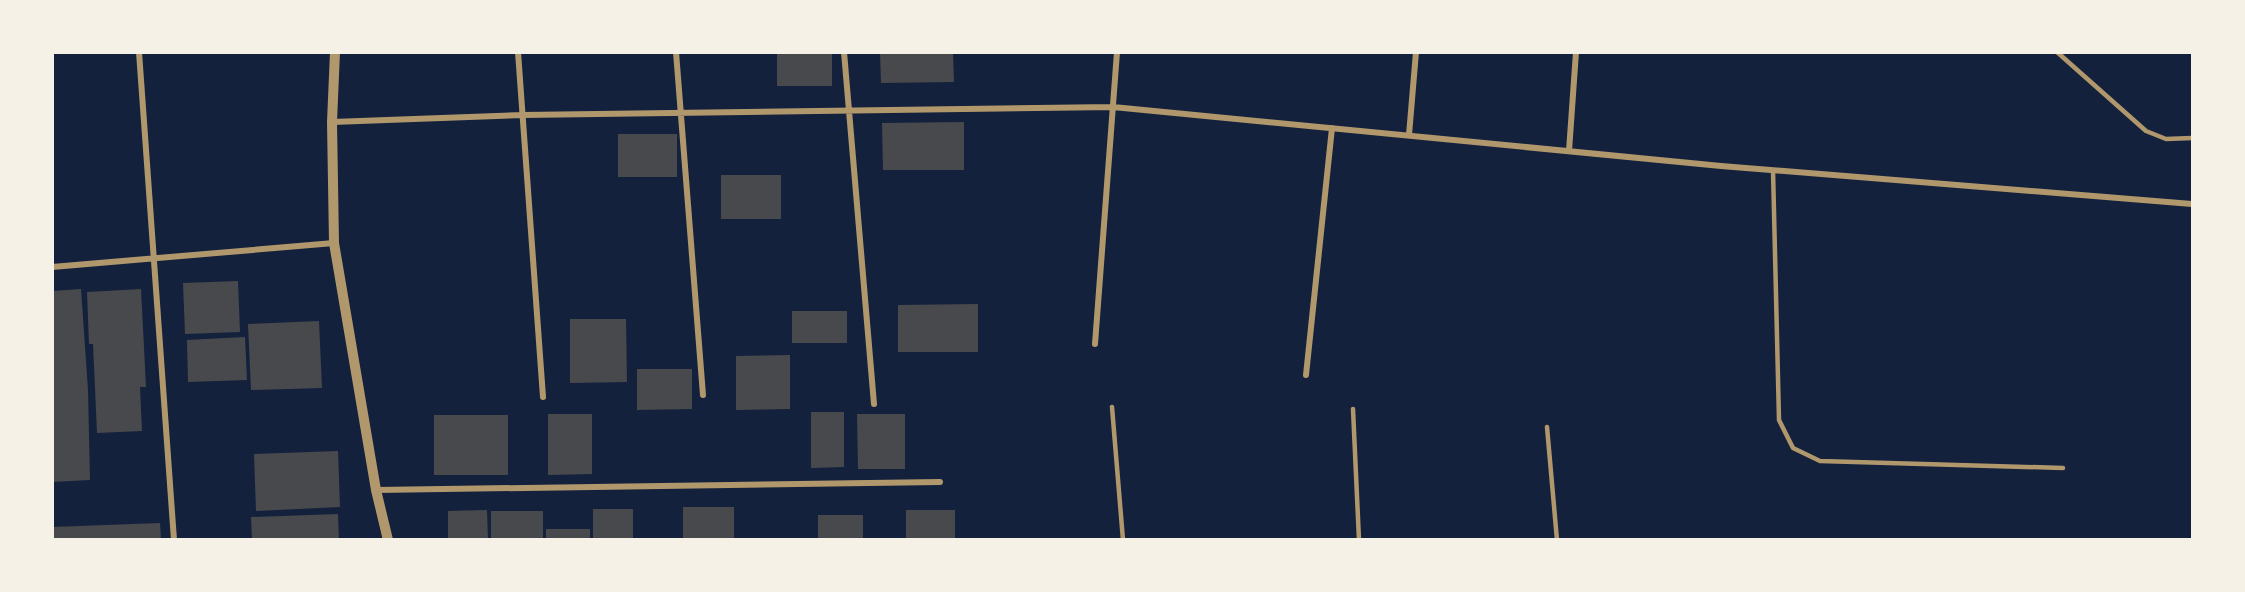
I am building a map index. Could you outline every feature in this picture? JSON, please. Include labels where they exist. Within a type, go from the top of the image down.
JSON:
[{"type":"street","points":[[139,52],[174,540]]},
{"type":"street","points":[[335,52],[332,122],[334,243],[376,490],[388,540]]},
{"type":"street","points":[[518,52],[543,397]]},
{"type":"street","points":[[676,52],[703,395]]},
{"type":"street","points":[[844,52],[847,110],[874,404]]},
{"type":"street","points":[[1095,344],[1117,52]]},
{"type":"street","points":[[1409,135],[1416,52]]},
{"type":"street","points":[[1569,151],[1576,52]]},
{"type":"street","points":[[332,122],[523,115],[1113,107],[1773,170],[2193,204]]},
{"type":"street","points":[[1306,375],[1332,128]]},
{"type":"street","points":[[52,267],[334,243]]},
{"type":"street","points":[[376,490],[940,482]]},
{"type":"lane","points":[[2057,52],[2146,131],[2166,139],[2193,138]]},
{"type":"lane","points":[[1773,170],[1779,420],[1792,448],[1820,461],[2063,468]]},
{"type":"lane","points":[[1112,407],[1123,540]]},
{"type":"lane","points":[[1353,409],[1359,540]]},
{"type":"lane","points":[[1547,427],[1557,540]]},
{"type":"building","points":[[777,52],[832,52],[832,86],[777,86]]},
{"type":"building","points":[[880,52],[953,52],[954,82],[881,83]]},
{"type":"building","points":[[964,122],[964,170],[883,170],[882,123]]},
{"type":"building","points":[[618,134],[677,134],[677,177],[618,177]]},
{"type":"building","points":[[721,175],[781,175],[781,219],[721,219]]},
{"type":"building","points":[[238,281],[240,332],[185,334],[183,283]]},
{"type":"building","points":[[81,289],[88,390],[90,480],[52,482],[52,291]]},
{"type":"building","points":[[141,289],[146,387],[140,387],[142,431],[97,433],[93,344],[89,344],[87,292]]},
{"type":"building","points":[[978,304],[978,352],[898,352],[898,305]]},
{"type":"building","points":[[792,311],[847,311],[847,343],[792,343]]},
{"type":"building","points":[[570,319],[626,319],[627,382],[570,383]]},
{"type":"building","points":[[319,321],[322,388],[251,390],[248,324]]},
{"type":"building","points":[[245,337],[247,380],[188,382],[187,340]]},
{"type":"building","points":[[790,355],[790,409],[736,410],[736,356]]},
{"type":"building","points":[[637,369],[692,369],[692,409],[637,410]]},
{"type":"building","points":[[811,412],[844,412],[844,467],[811,468]]},
{"type":"building","points":[[548,414],[592,414],[592,474],[548,475]]},
{"type":"building","points":[[857,414],[905,414],[905,469],[858,469]]},
{"type":"building","points":[[434,415],[508,415],[508,475],[434,475]]},
{"type":"building","points":[[338,451],[340,507],[256,511],[254,454]]},
{"type":"building","points":[[683,507],[734,507],[734,540],[683,540]]},
{"type":"building","points":[[593,509],[633,509],[633,540],[593,540]]},
{"type":"building","points":[[487,510],[488,540],[448,540],[448,511]]},
{"type":"building","points":[[906,510],[955,510],[955,540],[906,540]]},
{"type":"building","points":[[491,511],[543,511],[543,540],[491,540]]},
{"type":"building","points":[[338,514],[339,540],[252,540],[251,517]]},
{"type":"building","points":[[818,515],[863,515],[863,540],[818,540]]},
{"type":"building","points":[[160,523],[161,540],[52,540],[52,527]]},
{"type":"building","points":[[546,529],[590,529],[590,540],[546,540]]}]
